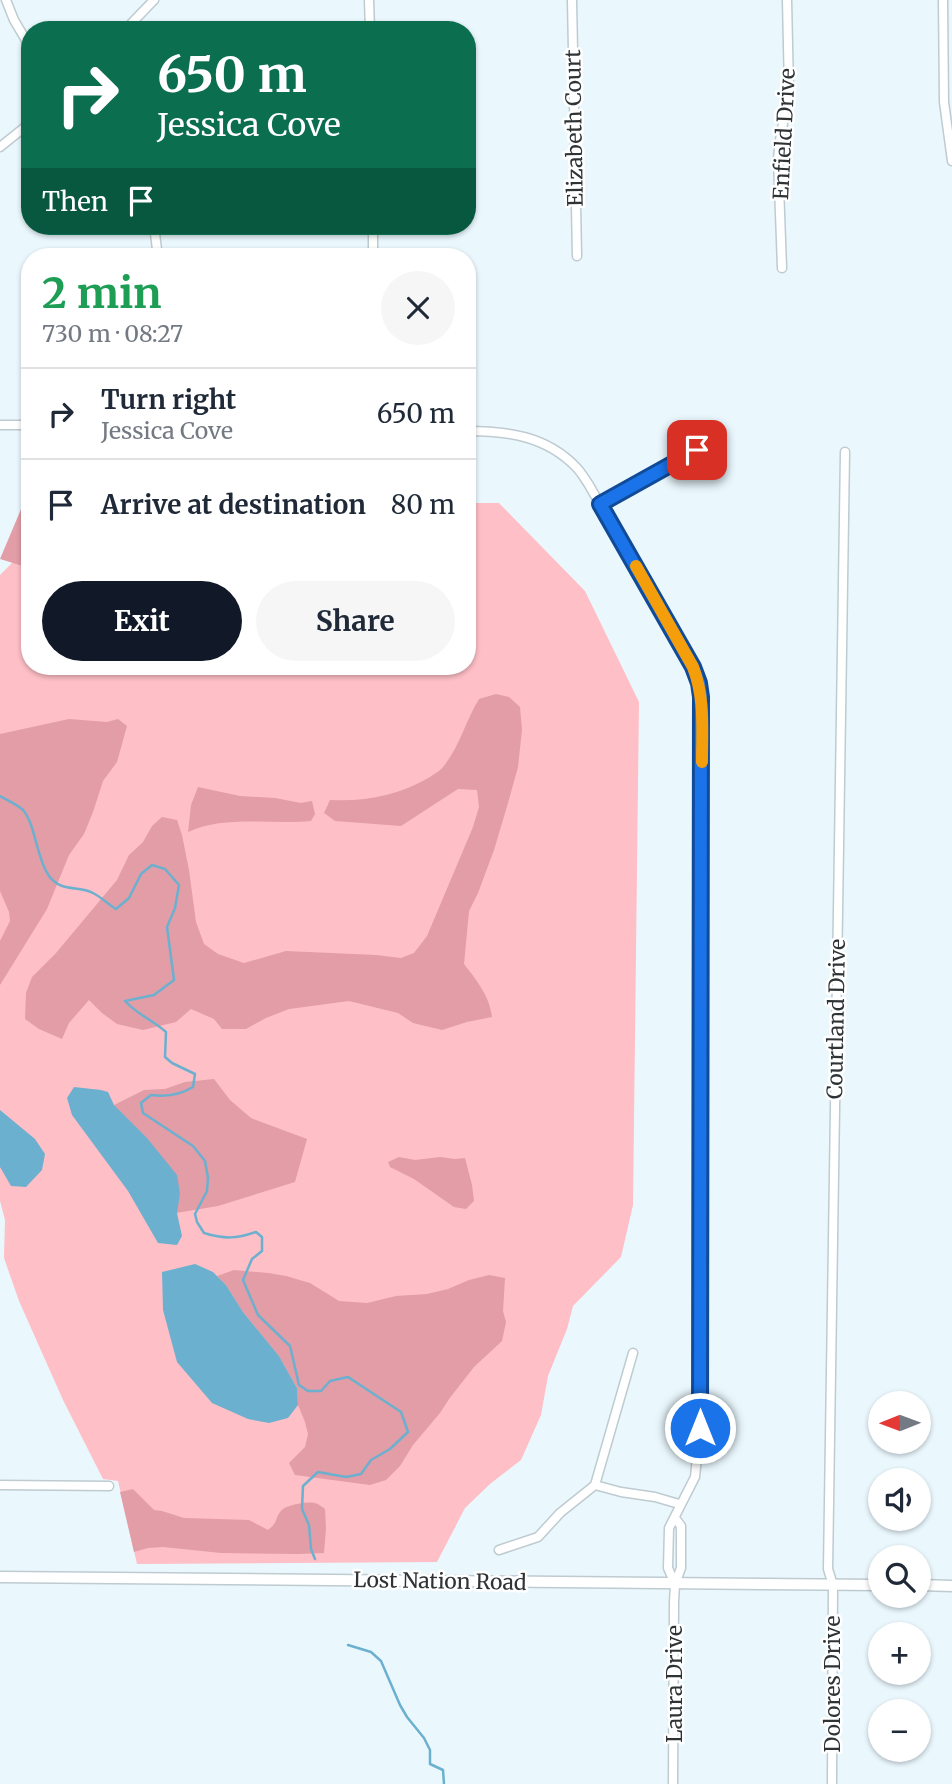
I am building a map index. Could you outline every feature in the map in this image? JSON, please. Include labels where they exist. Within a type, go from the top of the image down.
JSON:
[{"type":"street","points":[[6,0],[21,32]]},
{"type":"street","points":[[134,21],[154,0]]},
{"type":"street","points":[[369,0],[370,21]]},
{"type":"street","name":"Elizabeth Court","points":[[572,0],[577,256]]},
{"type":"street","name":"Enfield Drive","points":[[782,268],[778,158],[789,90],[787,0]]},
{"type":"street","points":[[943,0],[944,102],[952,161]]},
{"type":"street","points":[[0,146],[21,129]]},
{"type":"street","points":[[0,425],[21,425]]},
{"type":"street","points":[[476,432],[518,434],[542,443],[575,467],[600,504],[693,667],[699,683],[700,1428],[695,1477],[668,1528],[668,1568],[675,1584]]},
{"type":"street","points":[[600,504],[697,450]]},
{"type":"street","name":"Courtland Drive","points":[[833,1585],[828,1569],[845,452]]},
{"type":"street","points":[[499,1550],[538,1537],[560,1513],[595,1485],[633,1353]]},
{"type":"street","points":[[0,1485],[109,1486]]},
{"type":"street","points":[[595,1485],[679,1504]]},
{"type":"street","points":[[675,1518],[681,1526],[681,1568],[675,1584]]},
{"type":"street","name":"Lost Nation Road","points":[[0,1577],[868,1585]]},
{"type":"street","name":"Laura Drive","points":[[673,1784],[675,1584]]},
{"type":"street","name":"Dolores Drive","points":[[832,1784],[833,1585]]},
{"type":"street","points":[[931,1586],[952,1586]]},
{"type":"shaded area","points":[[476,503],[499,503],[585,591],[639,702],[633,1205],[621,1257],[573,1306],[548,1376],[541,1415],[521,1460],[465,1508],[437,1562],[137,1564],[118,1481],[103,1479],[63,1400],[19,1301],[4,1258],[5,1220],[0,1201],[0,575],[21,554],[21,675],[476,675]]},
{"type":"shaded area","points":[[21,509],[21,565],[0,559]]},
{"type":"shaded area","points":[[496,694],[509,697],[520,707],[522,730],[518,767],[494,850],[469,911],[464,964],[485,995],[492,1017],[442,1030],[413,1023],[398,1013],[349,1001],[289,1009],[246,1029],[222,1029],[214,1019],[191,1009],[176,1022],[143,1030],[117,1024],[89,1000],[69,1023],[62,1039],[39,1029],[25,1019],[26,993],[32,977],[56,953],[117,880],[129,855],[162,817],[177,820],[189,870],[196,922],[204,944],[218,954],[244,963],[286,951],[401,958],[414,953],[427,936],[473,827],[479,807],[477,790],[458,789],[401,826],[335,821],[324,813],[330,800],[382,796],[418,783],[437,772],[454,751],[479,699]]},
{"type":"shaded area","points":[[69,719],[107,722],[118,719],[127,726],[117,762],[103,781],[84,834],[69,855],[47,909],[0,985],[0,941],[10,921],[0,891],[0,734]]},
{"type":"shaded area","points":[[198,787],[240,796],[301,803],[312,801],[315,814],[311,821],[233,822],[188,832],[191,805]]},
{"type":"shaded area","points":[[214,1079],[230,1100],[251,1118],[307,1139],[295,1182],[218,1206],[176,1213],[180,1194],[114,1105],[144,1090],[165,1089],[185,1082]]},
{"type":"shaded area","points":[[399,1157],[415,1160],[465,1158],[474,1201],[466,1209],[454,1207],[414,1179],[390,1167],[388,1162]]},
{"type":"shaded area","points":[[234,1270],[286,1276],[310,1283],[339,1301],[367,1303],[396,1296],[427,1294],[489,1275],[505,1278],[503,1311],[506,1322],[502,1341],[474,1367],[413,1445],[400,1466],[386,1480],[370,1485],[295,1475],[289,1463],[305,1447],[308,1434],[298,1405],[297,1388],[279,1356],[217,1276]]},
{"type":"shaded area","points":[[133,1489],[154,1510],[184,1518],[249,1520],[268,1530],[283,1509],[302,1503],[316,1503],[325,1509],[324,1553],[221,1553],[163,1547],[134,1552],[120,1492]]},
{"type":"water","points":[[74,1087],[108,1092],[114,1105],[147,1138],[177,1175],[180,1194],[177,1213],[182,1236],[177,1245],[158,1243],[128,1191],[72,1115],[67,1098]]},
{"type":"water","points":[[0,1110],[35,1139],[45,1154],[42,1170],[26,1187],[11,1186],[0,1167]]},
{"type":"water","points":[[195,1264],[213,1272],[226,1285],[243,1312],[279,1356],[297,1388],[298,1405],[288,1418],[269,1423],[248,1419],[212,1403],[177,1362],[163,1310],[162,1272]]},
{"type":"waterway","points":[[0,796],[21,808],[27,816],[45,869],[59,885],[93,893],[116,909],[129,898],[141,874],[152,865],[165,869],[179,885],[175,908],[167,927],[174,980],[154,995],[125,1001],[166,1032],[165,1057],[195,1074],[193,1087],[173,1095],[151,1095],[141,1103],[143,1113],[193,1146],[205,1161],[207,1191],[195,1214],[204,1233],[230,1237],[256,1232],[262,1237],[262,1251],[252,1259],[243,1280],[258,1315],[290,1346],[299,1385],[308,1391],[321,1391],[330,1381],[348,1377],[401,1412],[408,1432],[390,1449],[371,1460],[361,1474],[346,1477],[318,1472],[303,1486],[302,1509],[309,1525],[311,1549],[315,1559]]},
{"type":"waterway","points":[[348,1645],[371,1652],[381,1661],[400,1705],[430,1750],[430,1764],[443,1770],[444,1784]]},
{"type":"slow traffic","points":[[636,566],[693,667],[699,683],[702,762]]},
{"type":"route","points":[[697,450],[600,504],[693,667],[701,697],[700,1428]]}]
